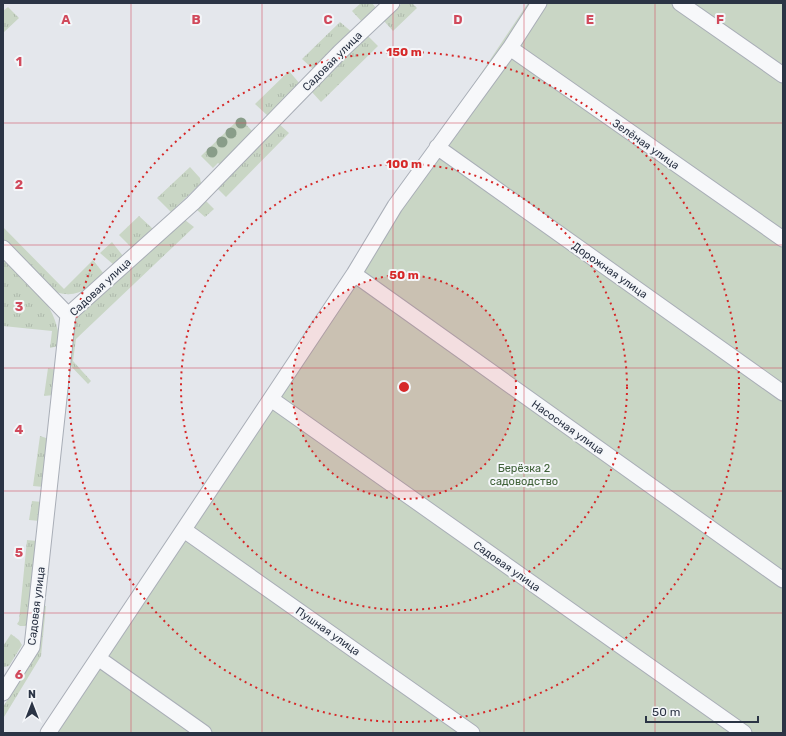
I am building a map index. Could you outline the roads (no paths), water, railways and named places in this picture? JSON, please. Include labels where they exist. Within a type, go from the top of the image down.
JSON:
[{"type":"street","name":"Садовая улица","points":[[3,693],[32,647],[68,315],[193,203],[340,52],[392,3]]},
{"type":"street","points":[[48,733],[354,274],[396,206],[437,147],[510,48],[539,3]]},
{"type":"street","points":[[680,3],[783,75]]},
{"type":"street","name":"Зелёная улица","points":[[510,48],[783,239]]},
{"type":"street","name":"Дорожная улица","points":[[437,147],[783,393]]},
{"type":"street","points":[[3,248],[68,315]]},
{"type":"street","name":"Насосная улица","points":[[354,274],[783,580]]},
{"type":"street","name":"Садовая улица","points":[[271,399],[744,733]]},
{"type":"street","name":"Пушная улица","points":[[184,530],[472,733]]},
{"type":"street","points":[[98,658],[204,733]]},
{"type":"park label","name":"Берёзка 2 садоводство","points":[[524,474]]}]
